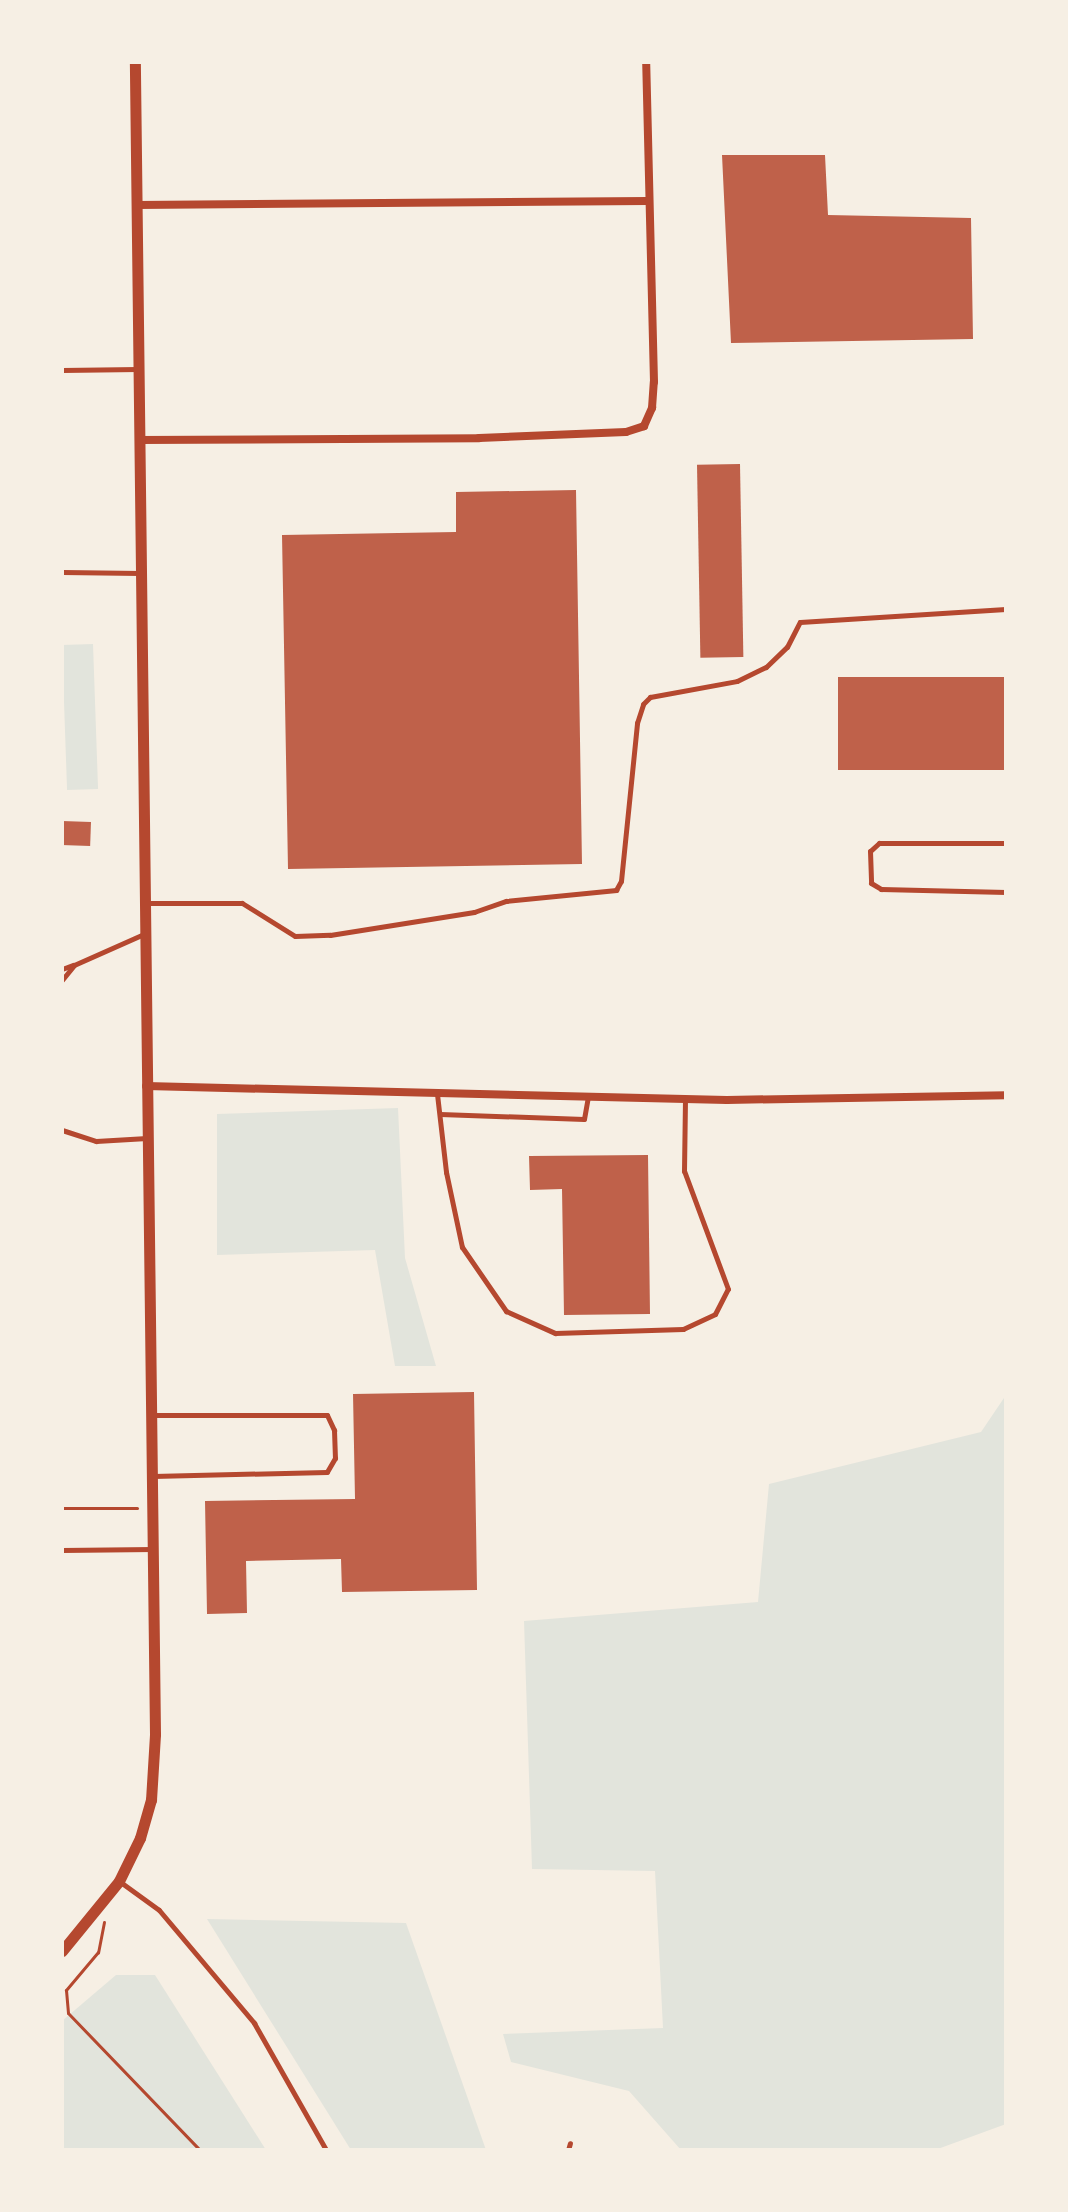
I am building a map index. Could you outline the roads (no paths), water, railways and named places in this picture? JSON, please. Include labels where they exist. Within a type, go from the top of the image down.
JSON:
[{"type":"street","points":[[62,1951],[119,1881],[140,1838],[153,1773],[154,1549],[135,62]]},
{"type":"street","points":[[139,440],[479,438],[626,432],[644,426],[652,408],[654,382],[646,62]]},
{"type":"street","points":[[137,205],[648,201]]},
{"type":"street","points":[[146,1086],[685,1099],[1006,1095]]},
{"type":"lane","points":[[62,370],[139,369]]},
{"type":"lane","points":[[62,572],[141,573]]},
{"type":"lane","points":[[144,903],[242,903],[295,936],[330,935],[474,912],[506,901],[616,890],[621,881],[637,723],[643,704],[650,697],[737,681],[766,667],[787,647],[800,622],[1006,609]]},
{"type":"lane","points":[[1006,843],[879,843],[870,851],[871,883],[881,889],[1006,892]]},
{"type":"lane","points":[[62,969],[145,933]]},
{"type":"lane","points":[[62,980],[74,965]]},
{"type":"lane","points":[[437,1094],[446,1172],[462,1247],[506,1311],[555,1333],[683,1329],[715,1314],[728,1289],[684,1171],[685,1099]]},
{"type":"lane","points":[[439,1114],[584,1119],[588,1097]]},
{"type":"lane","points":[[62,1130],[96,1141],[147,1138]]},
{"type":"lane","points":[[152,1415],[327,1415],[334,1430],[335,1458],[327,1472],[152,1476]]},
{"type":"lane","points":[[62,1550],[154,1549]]},
{"type":"lane","points":[[119,1881],[159,1910],[254,2023],[326,2150]]}]
